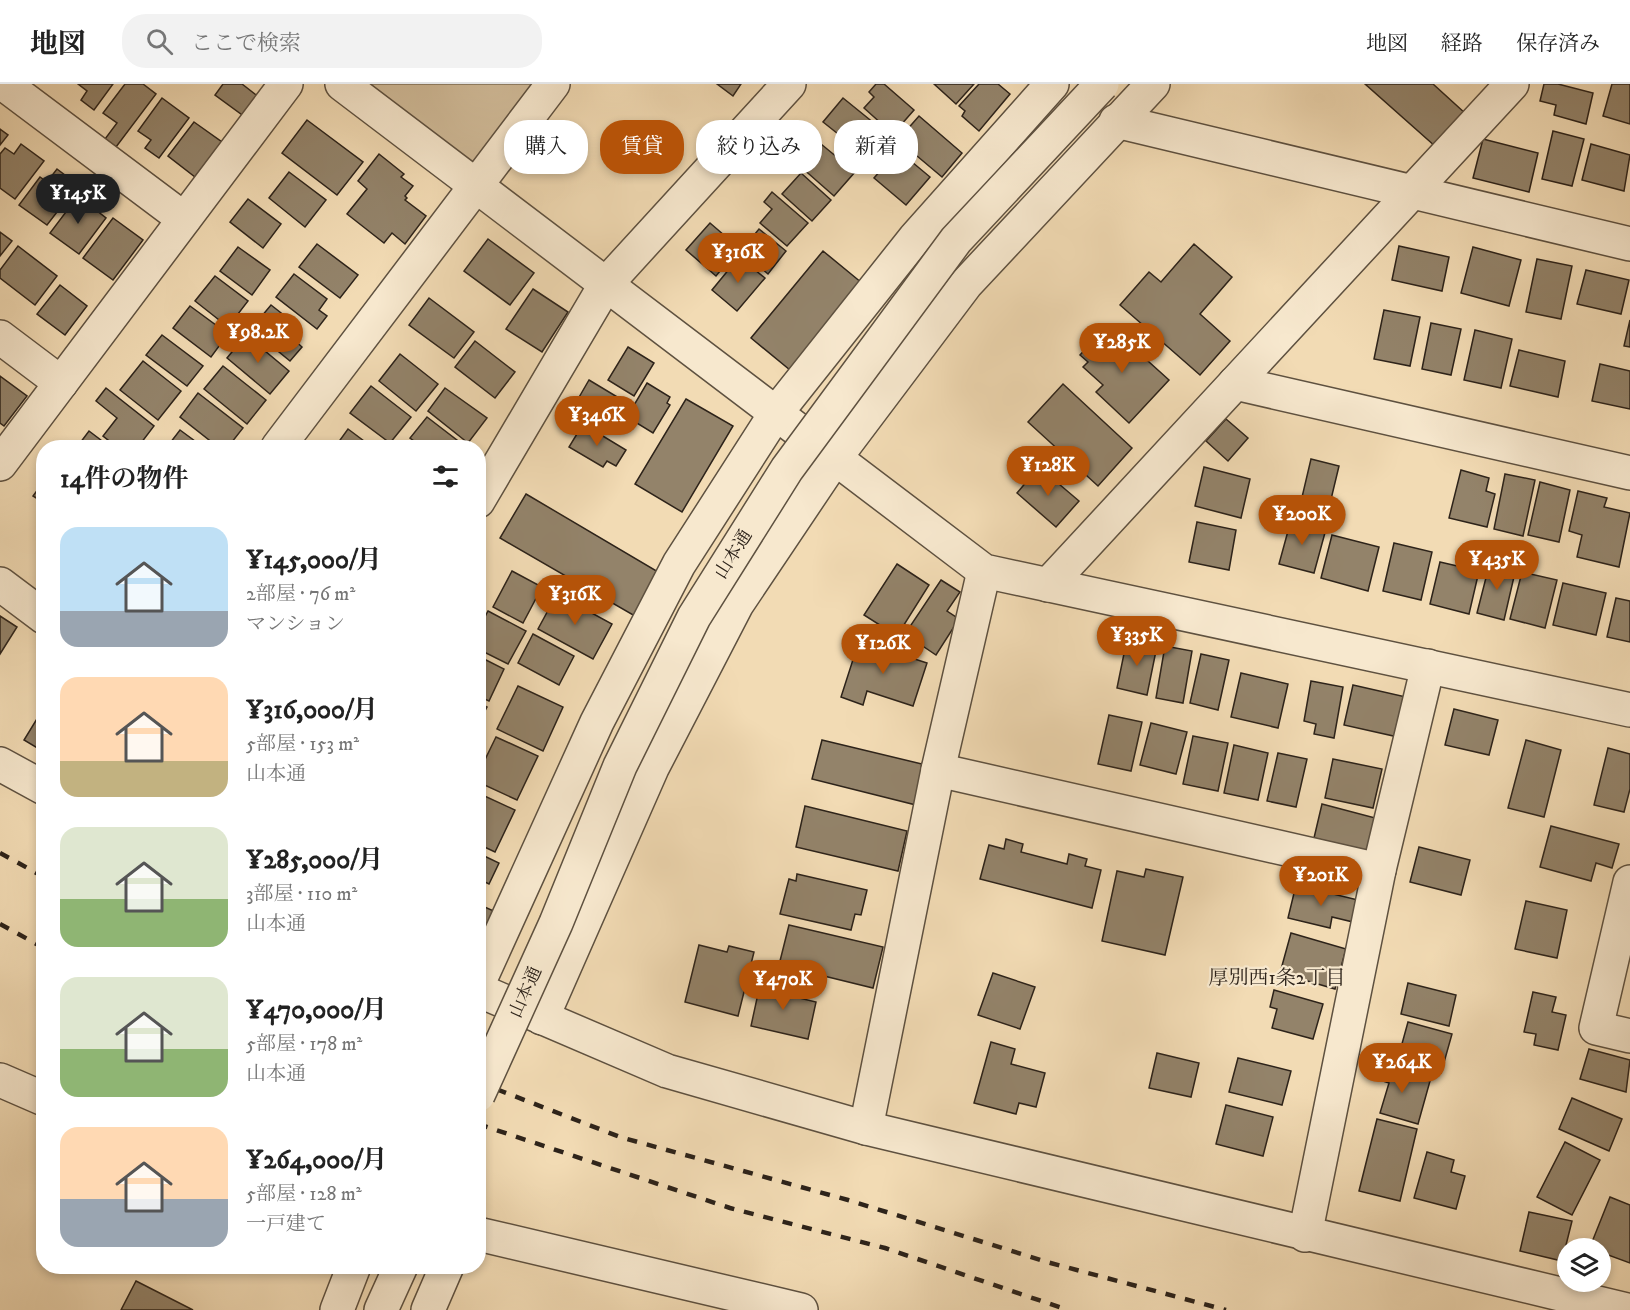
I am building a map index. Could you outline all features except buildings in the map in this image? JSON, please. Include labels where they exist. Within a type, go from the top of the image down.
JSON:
[{"type":"street","points":[[4,84],[184,219]]},
{"type":"street","points":[[0,464],[286,84]]},
{"type":"street","points":[[342,84],[984,571],[1630,710]]},
{"type":"street","points":[[283,440],[553,84]]},
{"type":"street","points":[[486,487],[606,284],[789,84]]},
{"type":"street","name":"山本通","points":[[486,1077],[556,924],[620,766],[694,617],[787,469],[956,240],[1102,84]]},
{"type":"street","points":[[542,1018],[652,768],[732,614],[835,458],[966,284],[1153,84]]},
{"type":"street","points":[[1048,585],[1512,84]]},
{"type":"street","points":[[486,966],[597,722],[679,564],[776,413],[915,238],[1047,85]]},
{"type":"street","points":[[1116,121],[1630,244]]},
{"type":"street","points":[[0,337],[61,383]]},
{"type":"street","points":[[1235,383],[1630,473]]},
{"type":"street","points":[[866,1128],[938,770],[984,571]]},
{"type":"street","points":[[0,584],[36,611]]},
{"type":"street","points":[[1305,1235],[1379,870],[1428,666]]},
{"type":"street","points":[[0,764],[36,784]]},
{"type":"street","points":[[938,770],[1379,870]]},
{"type":"street","points":[[1630,882],[1596,1028],[1630,1036]]},
{"type":"street","points":[[486,994],[667,1071],[866,1128],[1305,1235],[1627,1310]]},
{"type":"street","points":[[0,1080],[36,1095]]},
{"type":"street","points":[[486,1236],[801,1310]]},
{"type":"street","points":[[337,1310],[351,1274]]},
{"type":"street","points":[[381,1310],[397,1274]]},
{"type":"street","points":[[428,1310],[444,1274]]},
{"type":"shaded area","points":[[370,84],[537,84],[509,120],[504,120],[504,126],[474,165]]},
{"type":"railway","points":[[0,853],[36,873]]},
{"type":"railway","points":[[0,924],[36,944]]},
{"type":"railway","points":[[486,1085],[620,1137],[848,1200],[1047,1262],[1226,1310]]},
{"type":"railway","points":[[486,1127],[730,1208],[885,1248],[1068,1310]]},
{"type":"district","name":"厚別西1条2丁目","points":[[1277,977]]}]
